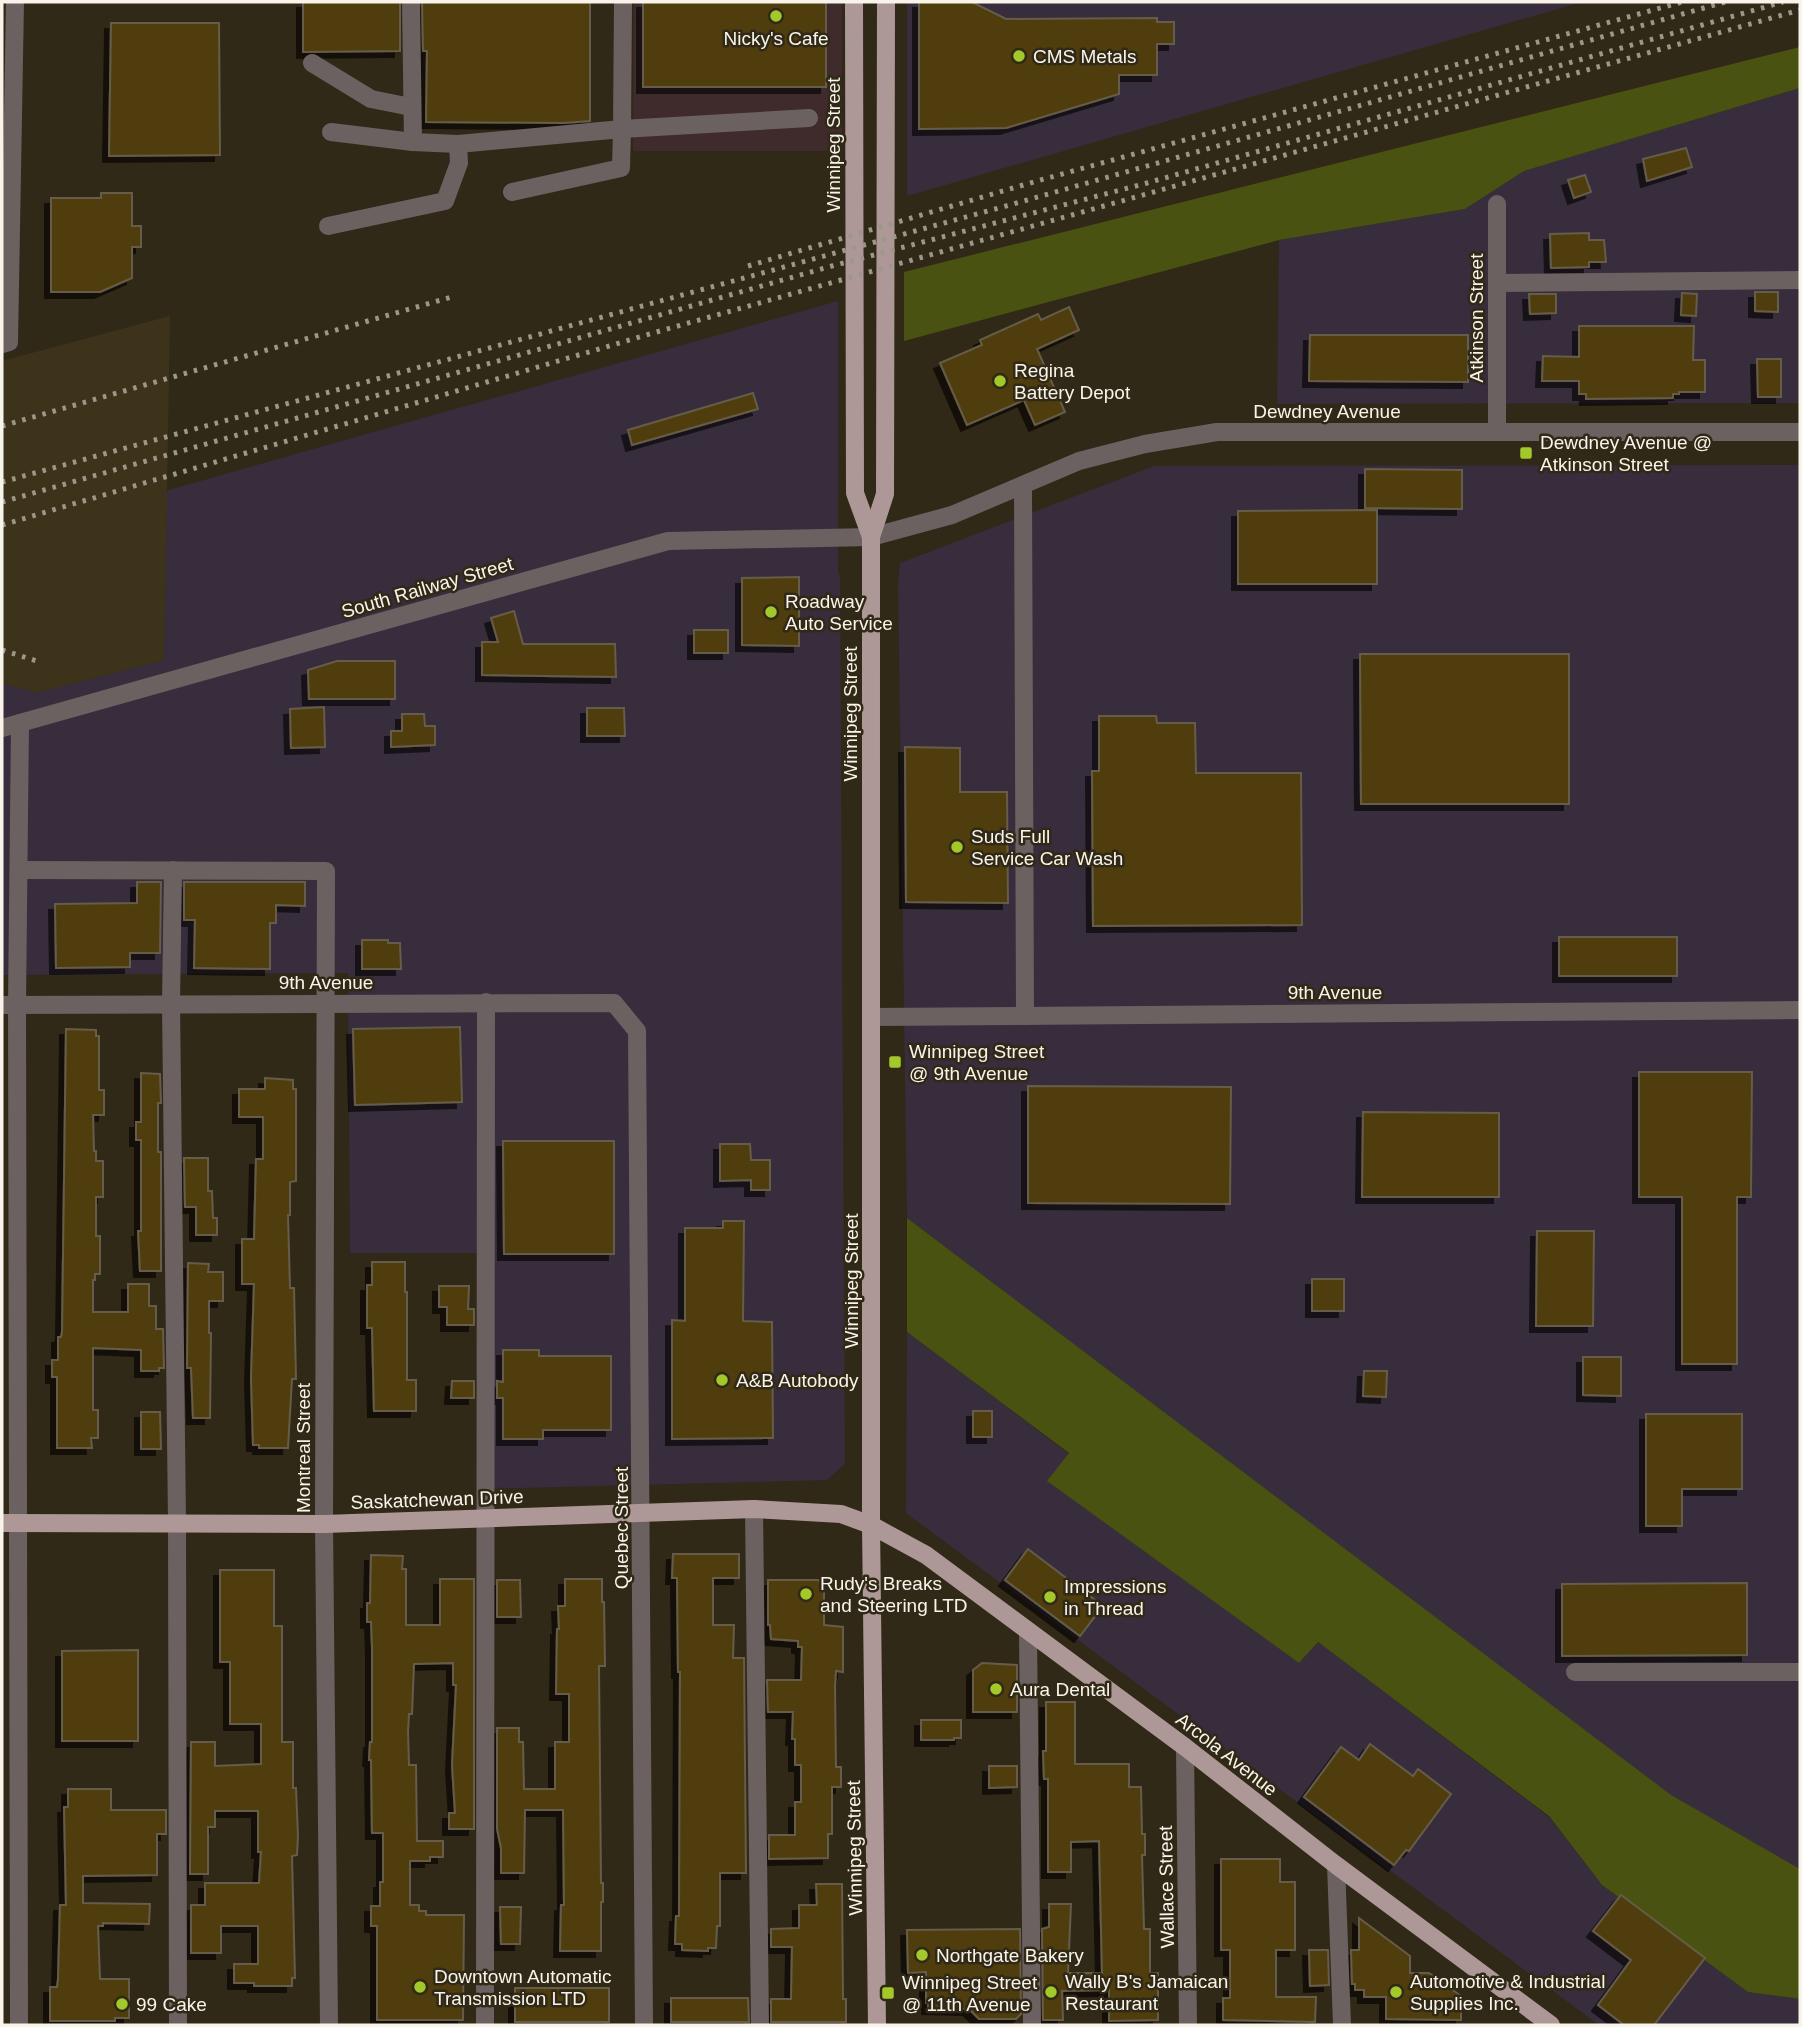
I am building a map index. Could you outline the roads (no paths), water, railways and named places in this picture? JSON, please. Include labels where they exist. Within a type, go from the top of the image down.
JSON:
[{"type":"main road","name":"Winnipeg Street","points":[[854,2],[855,493],[870,537],[871,1525],[877,2025]]},
{"type":"main road","name":"Winnipeg Street","points":[[870,537],[885,494],[886,2]]},
{"type":"main road","name":"Saskatchewan Drive","points":[[10,1523],[324,1524],[754,1509],[841,1514],[871,1525]]},
{"type":"main road","name":"Arcola Avenue","points":[[871,1525],[926,1555],[1185,1747],[1336,1865],[1551,2025]]},
{"type":"street","points":[[2,344],[9,342],[15,2]]},
{"type":"street","points":[[411,2],[413,142]]},
{"type":"street","points":[[512,192],[621,168],[623,2]]},
{"type":"street","points":[[312,63],[371,99],[411,107]]},
{"type":"street","points":[[331,132],[413,142],[458,144],[622,129],[809,118]]},
{"type":"street","points":[[328,226],[445,201],[460,163],[458,144]]},
{"type":"street","name":"Atkinson Street","points":[[1497,204],[1497,432]]},
{"type":"street","points":[[1497,283],[1800,280]]},
{"type":"street","name":"Dewdney Avenue","points":[[870,537],[952,515],[1079,461],[1145,444],[1217,432],[1800,432]]},
{"type":"street","points":[[1023,487],[1025,1016]]},
{"type":"street","name":"South Railway Street","points":[[2,728],[668,541],[870,537]]},
{"type":"street","points":[[19,2025],[10,1523],[9,1005],[20,870],[20,723]]},
{"type":"street","points":[[20,870],[173,870],[171,1003],[177,1523],[178,2025]]},
{"type":"street","name":"Montreal Street","points":[[173,870],[326,871],[324,1524],[329,2025]]},
{"type":"street","points":[[485,2025],[486,1002]]},
{"type":"street","name":"9th Avenue","points":[[9,1005],[614,1003],[637,1031]]},
{"type":"street","name":"9th Avenue","points":[[871,1017],[1800,1010]]},
{"type":"street","name":"Quebec Street","points":[[637,1031],[644,2025]]},
{"type":"street","points":[[754,1509],[760,2025]]},
{"type":"street","points":[[1028,1631],[1032,2025]]},
{"type":"street","points":[[1575,1671],[1800,1672]]},
{"type":"street","name":"Wallace Street","points":[[1185,1747],[1188,2025]]},
{"type":"street","points":[[1336,1865],[1342,2025]]},
{"type":"railway","points":[[748,266],[1037,181],[1682,2]]},
{"type":"railway","points":[[2,482],[1006,206],[1725,2]]},
{"type":"railway","points":[[2,502],[832,266],[1147,183],[1783,2]]},
{"type":"railway","points":[[2,525],[660,331],[1800,10]]},
{"type":"railway","points":[[2,426],[455,296]]},
{"type":"railway","points":[[2,650],[40,662]]},
{"type":"place","name":"Nicky's Cafe","points":[[776,16]]},
{"type":"place","name":"CMS Metals","points":[[1019,56]]},
{"type":"place","name":"Regina Battery Depot","points":[[1000,381]]},
{"type":"place","name":"Dewdney Avenue @ Atkinson Street","points":[[1526,453]]},
{"type":"place","name":"Roadway Auto Service","points":[[771,612]]},
{"type":"place","name":"Suds Full Service Car Wash","points":[[957,847]]},
{"type":"place","name":"Winnipeg Street @ 9th Avenue","points":[[895,1062]]},
{"type":"place","name":"A&B Autobody","points":[[722,1380]]},
{"type":"place","name":"Rudy's Breaks and Steering LTD","points":[[806,1594]]},
{"type":"place","name":"Impressions in Thread","points":[[1050,1597]]},
{"type":"place","name":"Aura Dental","points":[[996,1689]]},
{"type":"place","name":"Northgate Bakery","points":[[922,1955]]},
{"type":"place","name":"Downtown Automatic Transmission LTD","points":[[420,1987]]},
{"type":"place","name":"Wally B's Jamaican Restaurant","points":[[1051,1992]]},
{"type":"place","name":"Automotive & Industrial Supplies Inc.","points":[[1396,1992]]},
{"type":"place","name":"Winnipeg Street @ 11th Avenue","points":[[888,1993]]},
{"type":"place","name":"99 Cake","points":[[122,2004]]}]
